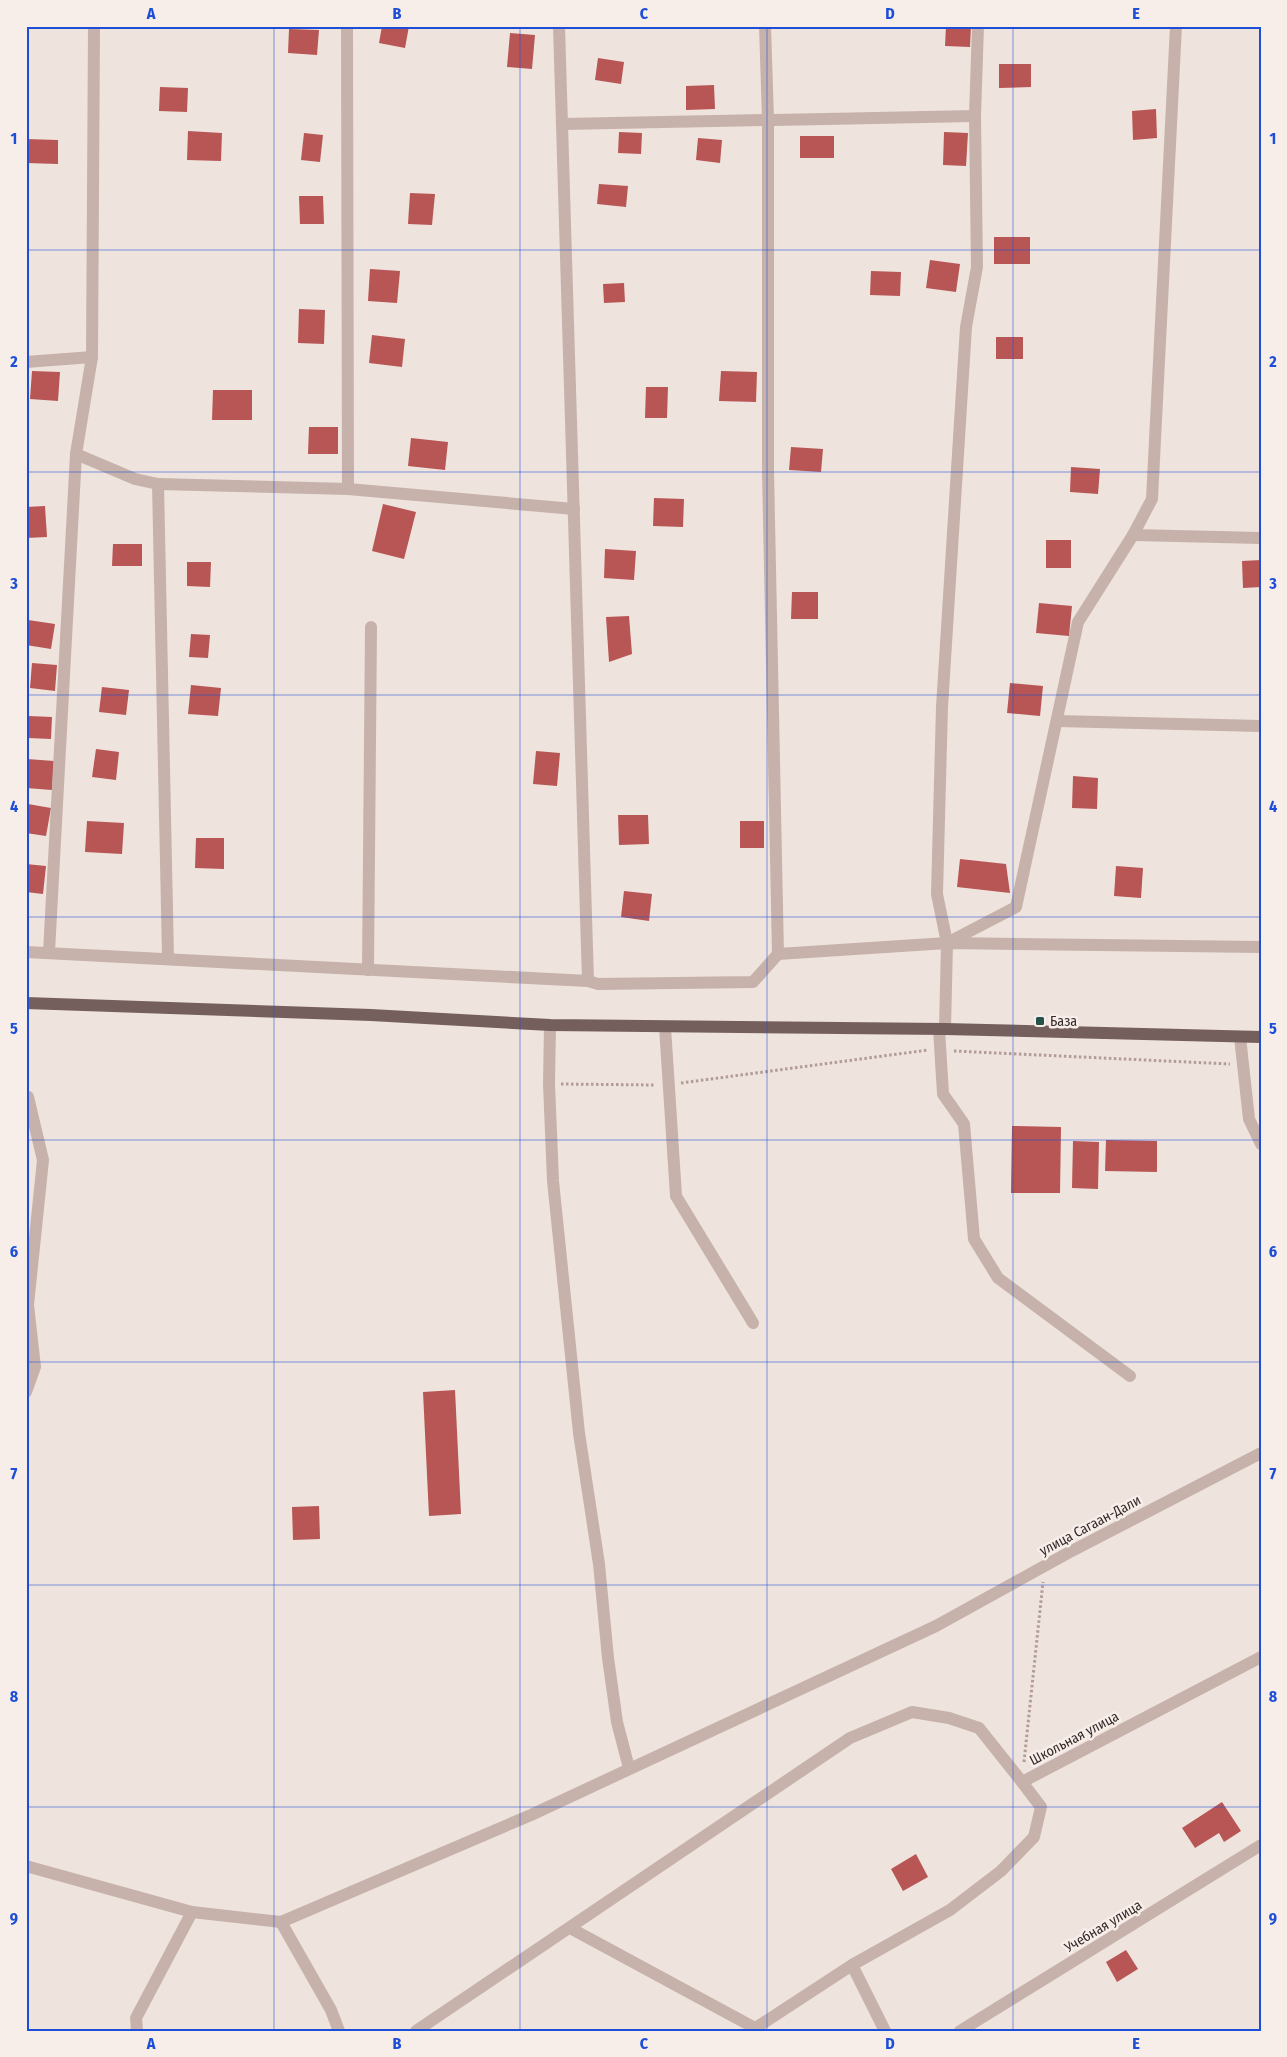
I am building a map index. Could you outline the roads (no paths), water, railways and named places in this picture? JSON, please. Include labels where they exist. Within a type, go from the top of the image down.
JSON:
[{"type":"main road","points":[[26,1002],[371,1015],[550,1025],[942,1029],[1261,1037]]},
{"type":"street","points":[[49,952],[76,454],[92,357],[94,26]]},
{"type":"street","points":[[347,26],[348,489]]},
{"type":"street","points":[[559,26],[588,981]]},
{"type":"street","points":[[26,952],[168,957],[368,970],[588,981],[598,984],[754,982],[778,954],[768,471],[768,118],[765,26]]},
{"type":"street","points":[[978,26],[975,116],[977,267],[966,326],[942,707],[937,894],[947,943],[940,1051],[943,1094],[964,1124],[974,1239],[998,1278],[1130,1376]]},
{"type":"street","points":[[947,943],[1016,907],[1078,622],[1133,535],[1152,499],[1176,26]]},
{"type":"street","points":[[563,124],[768,118],[975,116]]},
{"type":"street","points":[[26,362],[92,357]]},
{"type":"street","points":[[76,454],[135,479],[158,484],[348,489],[574,510]]},
{"type":"street","points":[[158,484],[168,957]]},
{"type":"street","points":[[1133,535],[1261,538]]},
{"type":"street","points":[[368,970],[371,627]]},
{"type":"street","points":[[1057,721],[1261,726]]},
{"type":"street","points":[[778,954],[947,943],[1261,947]]},
{"type":"street","points":[[550,1025],[549,1084],[553,1181],[579,1433],[599,1564],[615,1704],[628,1768]]},
{"type":"street","points":[[665,1027],[676,1196],[753,1324]]},
{"type":"street","points":[[1240,1037],[1249,1119],[1261,1144]]},
{"type":"street","points":[[26,1097],[28,1097],[42,1160],[28,1305],[35,1367],[26,1392]]},
{"type":"street","name":"улица Сагаан-Дали","points":[[281,1922],[531,1815],[628,1768],[686,1745],[797,1690],[936,1626],[1045,1566],[1261,1453]]},
{"type":"street","name":"Школьная улица","points":[[753,2030],[852,1965],[950,1910],[1001,1871],[1034,1837],[1041,1807],[1022,1782],[1261,1657]]},
{"type":"street","points":[[416,2031],[850,1738],[912,1712],[949,1718],[980,1728],[1022,1782]]},
{"type":"street","name":"Учебная улица","points":[[960,2031],[1261,1844]]},
{"type":"street","points":[[26,1866],[192,1912],[281,1922],[331,2010],[339,2031]]},
{"type":"street","points":[[137,2031],[136,2018],[192,1912]]},
{"type":"street","points":[[570,1928],[753,2030]]},
{"type":"street","points":[[852,1965],[885,2031]]},
{"type":"place","name":"База","points":[[1040,1021]]}]
